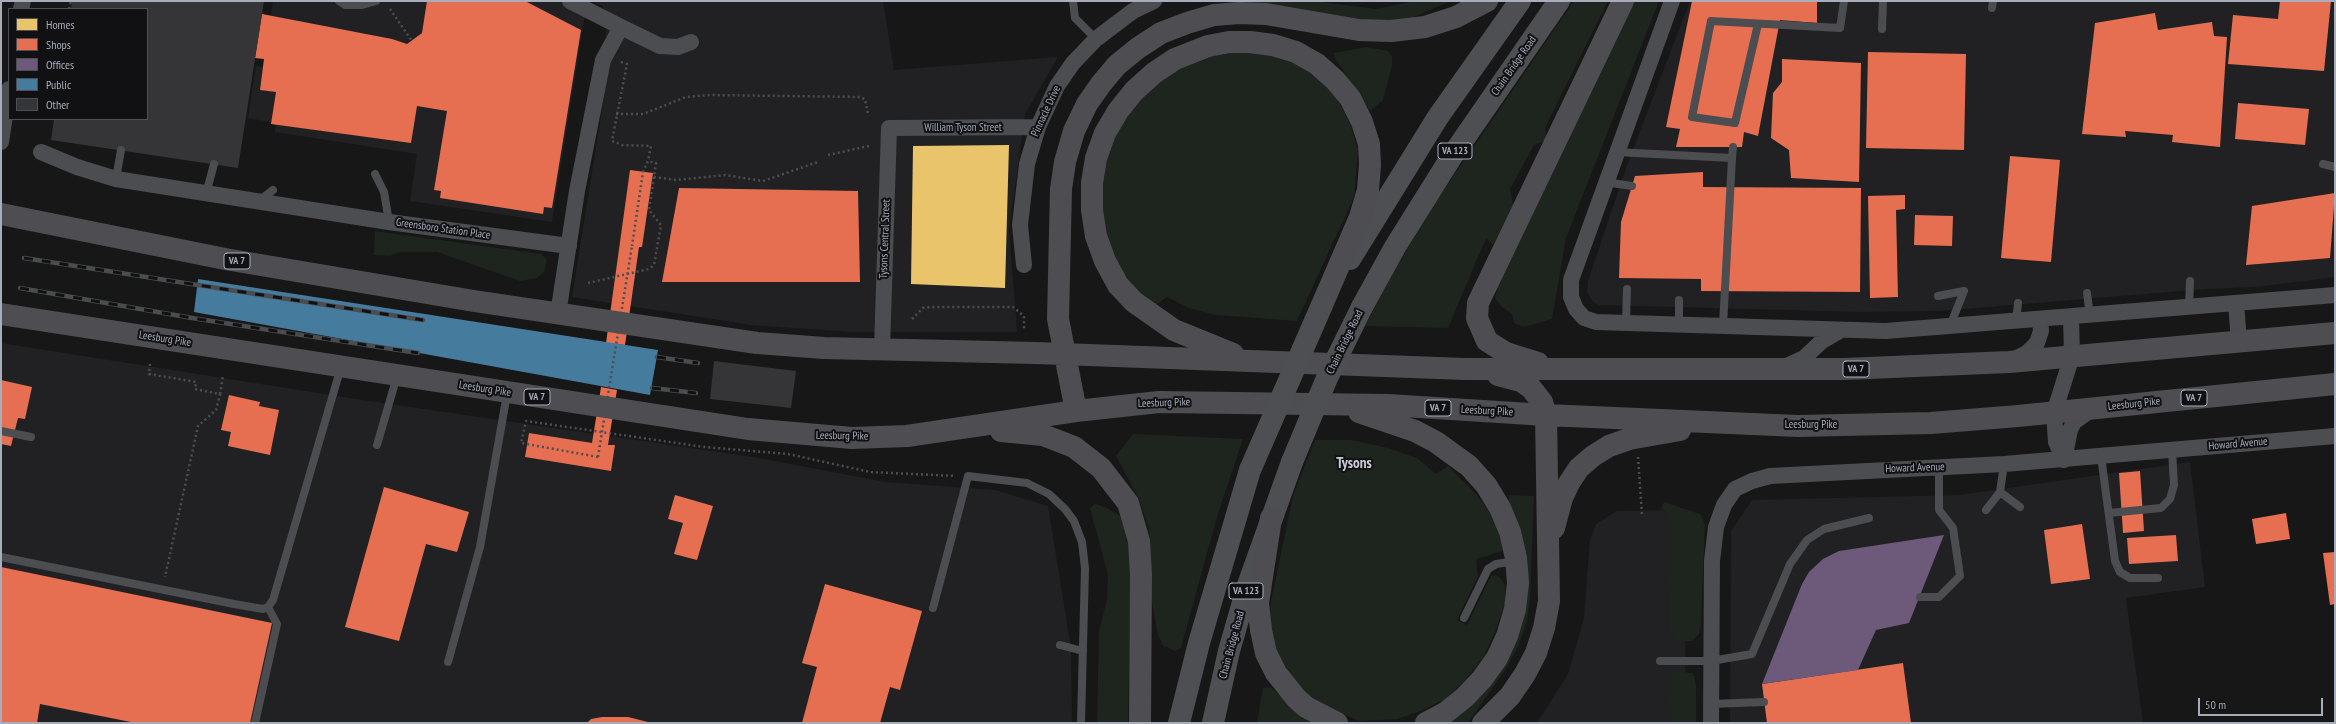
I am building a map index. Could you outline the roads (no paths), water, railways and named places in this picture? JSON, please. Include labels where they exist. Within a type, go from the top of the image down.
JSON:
[{"type":"highway","points":[[1076,411],[1058,319],[1061,189],[1065,162],[1074,131],[1087,104],[1109,74],[1138,48],[1161,33],[1214,15],[1266,14],[1359,30],[1391,31],[1425,27],[1456,17],[1487,1]]},
{"type":"highway","points":[[1558,369],[1506,353],[1487,341],[1477,318],[1478,303],[1623,1]]},
{"type":"highway","points":[[1260,361],[1202,343],[1155,319],[1134,302],[1118,284],[1105,261],[1096,236],[1092,210],[1092,183],[1096,158],[1105,133],[1118,111],[1134,91],[1154,73],[1175,59],[1208,46],[1229,42],[1250,42],[1273,45],[1301,55],[1317,64],[1335,80],[1350,98],[1362,122],[1369,144],[1370,165],[1368,190],[1360,217],[1322,305]]},
{"type":"highway","name":"VA 7","points":[[1,214],[225,259],[474,302],[757,343],[882,350],[1065,354],[1465,369],[1853,369],[2008,362],[2335,333]]},
{"type":"highway","name":"Leesburg Pike","points":[[1,314],[748,429],[852,438],[907,436],[964,429],[1076,411],[1159,402],[1331,404],[1727,423],[1868,425],[1939,422],[2054,413],[2335,384]]},
{"type":"highway","points":[[1465,369],[1521,381],[1536,392],[1542,402],[1546,415],[1549,601],[1544,628],[1536,653],[1525,674],[1510,696],[1482,723]]},
{"type":"highway","points":[[1331,404],[1386,420],[1415,431],[1441,445],[1469,466],[1486,484],[1500,508],[1510,532],[1516,561],[1518,583],[1515,609],[1507,636],[1497,658],[1482,679],[1465,697],[1445,713],[1426,723]]},
{"type":"highway","points":[[1549,556],[1562,498],[1569,483],[1579,468],[1593,456],[1608,446],[1629,439],[1727,423]]},
{"type":"highway","points":[[964,429],[1043,435],[1066,442],[1084,453],[1101,468],[1128,503],[1139,541],[1142,575],[1140,723]]},
{"type":"highway","points":[[1271,518],[1258,603],[1260,630],[1266,653],[1276,673],[1296,698],[1306,707],[1337,723]]},
{"type":"main road","name":"VA 123","points":[[1179,723],[1201,636],[1250,470],[1322,305],[1400,175],[1520,1]]},
{"type":"main road","name":"Chain Bridge Road","points":[[1213,723],[1229,651],[1248,585],[1271,518],[1292,462],[1328,378],[1362,306],[1395,247],[1452,156],[1559,1]]},
{"type":"street","points":[[570,1],[660,46],[678,47],[691,42]]},
{"type":"street","name":"Pinnacle Drive","points":[[1024,265],[1020,224],[1023,188],[1031,146],[1057,86],[1074,63],[1096,39],[1133,11],[1154,1]]},
{"type":"street","points":[[1672,1],[1616,152],[1571,280],[1571,297],[1576,309],[1584,318],[1596,322],[1886,331],[2016,322],[2335,295]]},
{"type":"street","points":[[558,314],[577,191],[603,60],[621,27]]},
{"type":"street","points":[[1,142],[8,96]]},
{"type":"street","name":"William Tyson Street","points":[[888,128],[1038,127]]},
{"type":"street","name":"Tysons Central Street","points":[[882,350],[888,128]]},
{"type":"street","name":"Greensboro Station Place","points":[[42,152],[77,167],[116,179],[389,222],[569,246]]},
{"type":"street","points":[[2236,303],[2238,341]]},
{"type":"street","points":[[2064,460],[2056,442],[2054,413],[2072,356],[2071,317]]},
{"type":"street","points":[[2008,362],[2027,353],[2037,343],[2041,331],[2040,320]]},
{"type":"street","points":[[1780,368],[1804,358],[1822,341],[1843,330]]},
{"type":"street","points":[[2064,460],[2070,430],[2074,422],[2093,408]]},
{"type":"street","name":"Howard Avenue","points":[[1711,723],[1712,561],[1716,527],[1724,505],[1735,489],[1770,476],[2064,460],[2335,436]]},
{"type":"lane","points":[[339,1],[345,5],[362,5],[376,1]]},
{"type":"lane","points":[[1073,1],[1075,18],[1096,39]]},
{"type":"lane","points":[[1758,24],[1735,123],[1692,116],[1711,21],[1840,28],[1844,1]]},
{"type":"lane","points":[[1882,29],[1883,1]]},
{"type":"lane","points":[[1724,326],[1733,147]]},
{"type":"lane","points":[[116,179],[121,150]]},
{"type":"lane","points":[[1616,152],[1732,158]]},
{"type":"lane","points":[[206,194],[214,164]]},
{"type":"lane","points":[[2323,164],[2335,166]]},
{"type":"lane","points":[[375,174],[384,192],[389,222]]},
{"type":"lane","points":[[1606,182],[1632,186]]},
{"type":"lane","points":[[258,202],[273,190]]},
{"type":"lane","points":[[2189,307],[2190,281]]},
{"type":"lane","points":[[1626,323],[1627,289]]},
{"type":"lane","points":[[1938,296],[1964,290],[1950,326]]},
{"type":"lane","points":[[2087,293],[2090,316]]},
{"type":"lane","points":[[1679,300],[1679,325]]},
{"type":"lane","points":[[2016,322],[2018,303]]},
{"type":"lane","points":[[1,557],[263,609],[273,600],[341,366]]},
{"type":"lane","points":[[377,444],[398,375]]},
{"type":"lane","points":[[448,662],[480,546],[507,393]]},
{"type":"lane","points":[[1,431],[31,437]]},
{"type":"lane","points":[[2109,513],[2161,508],[2170,499],[2174,485],[2172,450]]},
{"type":"lane","points":[[2101,456],[2114,561],[2120,572],[2130,578],[2158,578]]},
{"type":"lane","points":[[1986,510],[2000,492],[2004,464]]},
{"type":"lane","points":[[1920,597],[1939,597],[1960,576],[1953,528],[1939,510],[1939,467]]},
{"type":"lane","points":[[933,608],[968,476],[1027,483],[1049,494],[1065,509],[1074,521],[1082,542],[1085,568],[1081,723]]},
{"type":"lane","points":[[2000,492],[2020,508]]},
{"type":"lane","points":[[1660,661],[1711,661],[1752,654],[1790,564],[1808,540],[1824,529],[1869,518]]},
{"type":"lane","points":[[1464,618],[1488,569],[1496,564],[1516,561]]},
{"type":"lane","points":[[255,723],[278,624],[268,606]]},
{"type":"lane","points":[[1060,645],[1082,651]]},
{"type":"lane","points":[[1711,704],[1764,702]]},
{"type":"railway","points":[[24,258],[423,320]]},
{"type":"railway","points":[[20,288],[192,318],[418,353]]},
{"type":"railway","points":[[657,357],[698,363]]},
{"type":"railway","points":[[652,388],[696,393]]},
{"type":"district","name":"Tysons","points":[[1354,464]]}]
